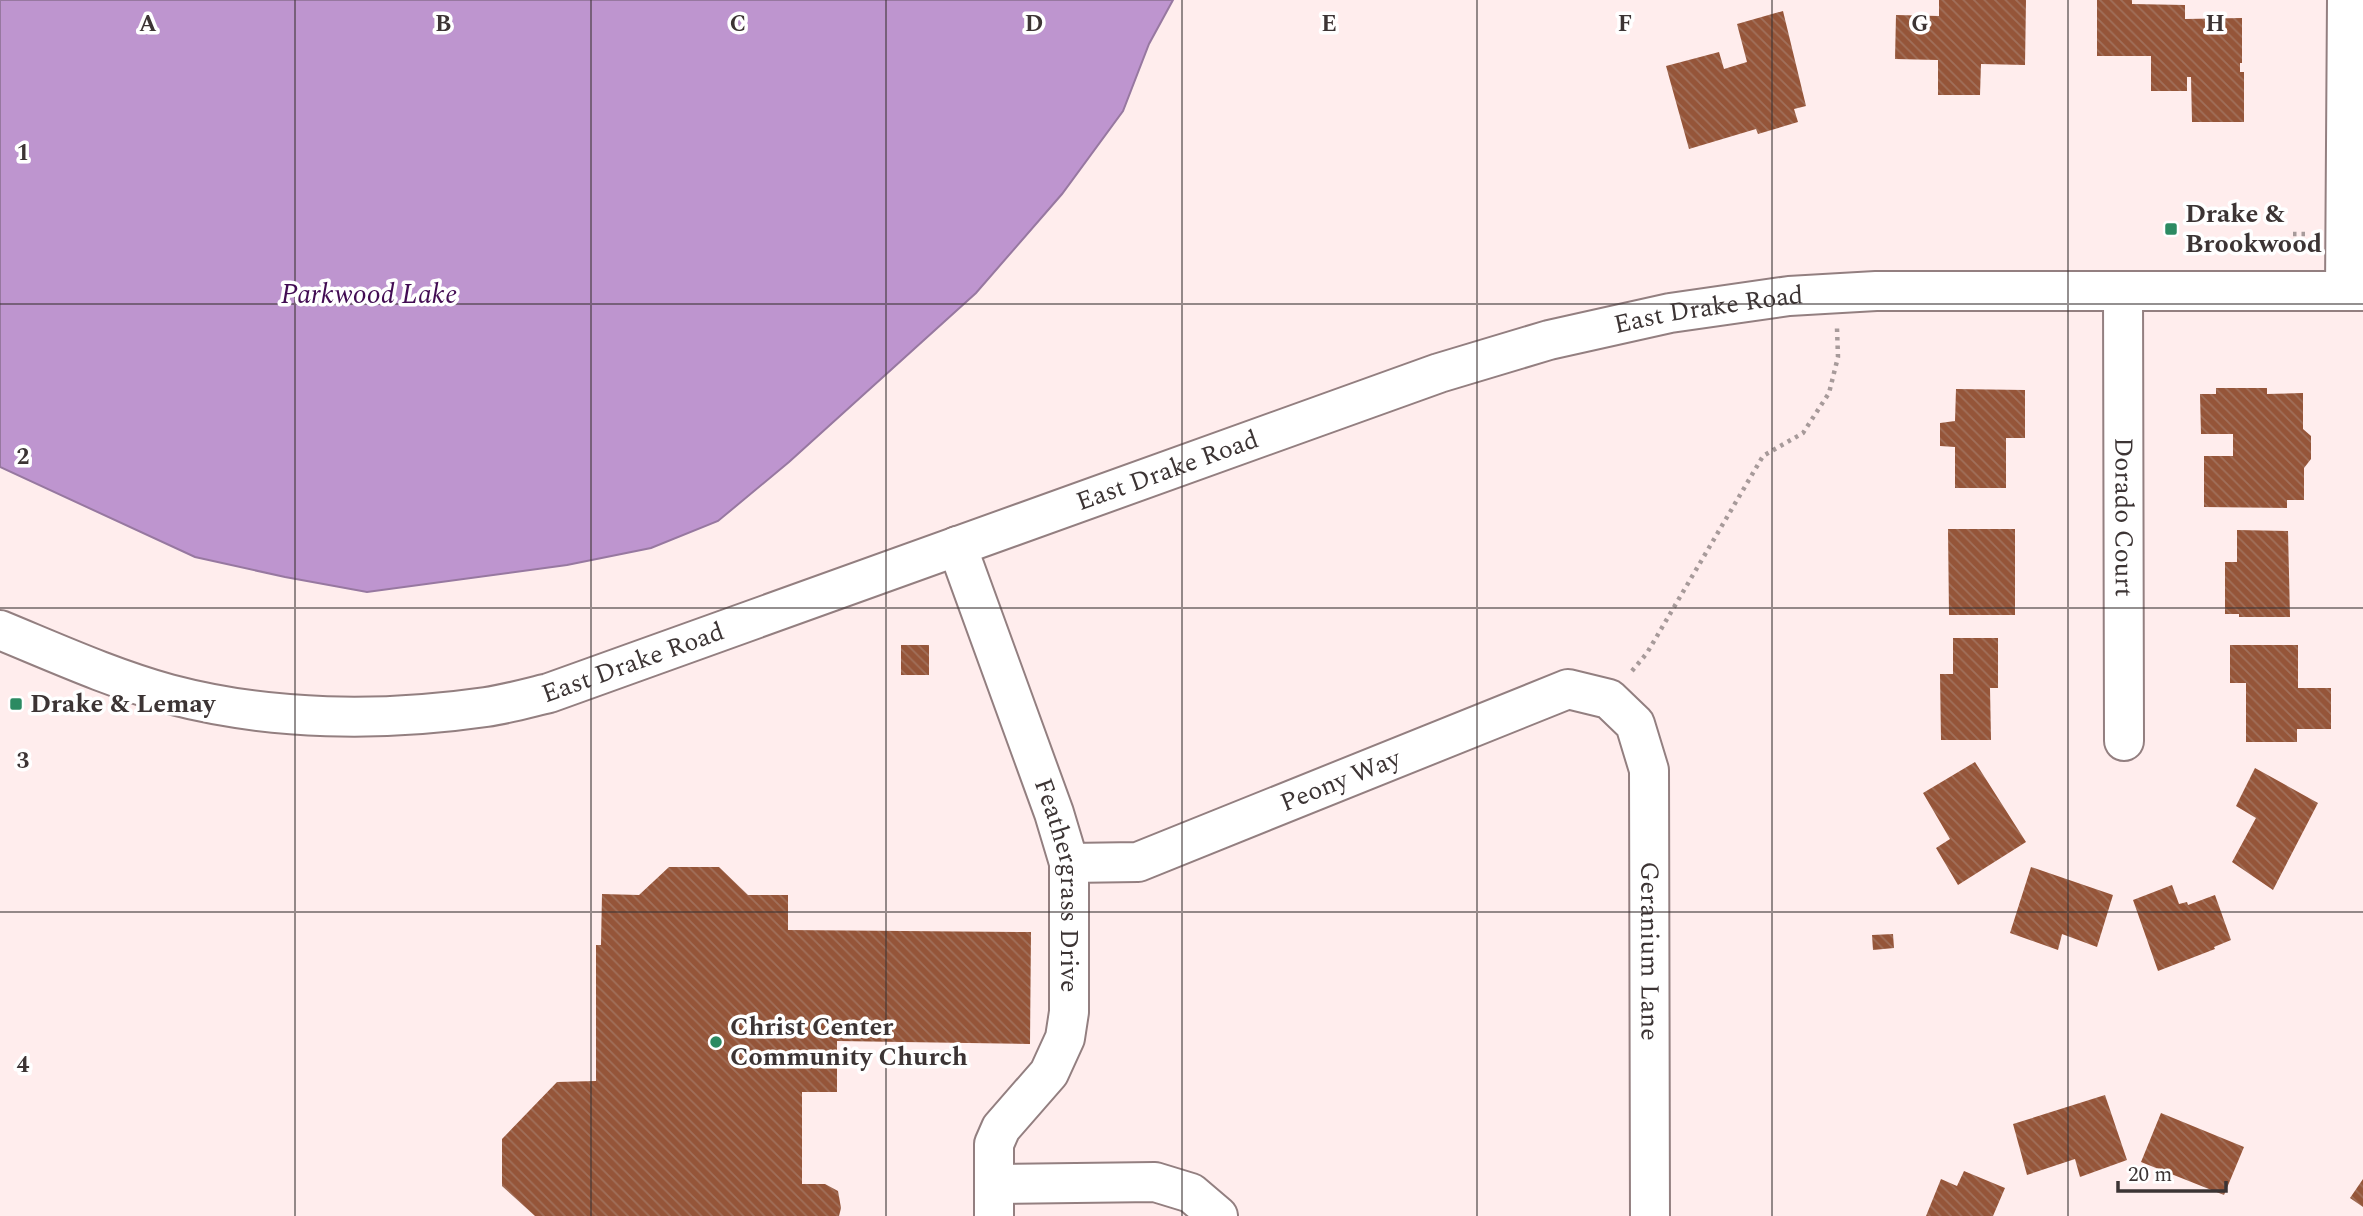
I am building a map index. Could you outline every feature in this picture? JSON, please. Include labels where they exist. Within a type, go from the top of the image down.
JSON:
[{"type":"street","points":[[2347,0],[2354,291]]},
{"type":"street","name":"East Drake Road","points":[[5,635],[101,672],[169,694],[230,707],[307,715],[412,715],[488,707],[549,693],[1439,373],[1549,340],[1671,313],[1789,296],[1876,291],[2354,291]]},
{"type":"street","name":"Dorado Court","points":[[2123,291],[2124,741]]},
{"type":"street","name":"Feathergrass Drive","points":[[957,546],[1051,804],[1069,863],[1069,1012],[1065,1038],[1049,1073],[1001,1128],[994,1143],[994,1200]]},
{"type":"street","name":"Peony Way","points":[[1069,863],[1138,862],[1568,690],[1609,699]]},
{"type":"street","name":"Geranium Lane","points":[[1609,699],[1635,724],[1649,770],[1650,1216]]},
{"type":"street","points":[[994,1200],[1155,1182],[1191,1193],[1218,1216]]},
{"type":"path","points":[[1609,699],[1647,653],[1763,456],[1803,433],[1829,393],[1838,357],[1837,294]]},
{"type":"water","name":"Parkwood Lake","points":[[0,0],[1173,0],[1149,44],[1123,111],[1062,194],[976,293],[789,462],[718,521],[651,548],[567,565],[367,592],[195,557],[0,467]]},
{"type":"building","points":[[1939,0],[2026,0],[2025,65],[1981,64],[1980,95],[1938,95],[1938,60],[1895,59],[1896,15],[1939,16]]},
{"type":"building","points":[[2097,0],[2185,5],[2185,19],[2242,18],[2240,72],[2244,72],[2244,122],[2192,122],[2191,77],[2187,77],[2187,91],[2151,91],[2151,56],[2097,56]]},
{"type":"building","points":[[1783,11],[1806,106],[1794,109],[1798,122],[1758,134],[1756,129],[1689,149],[1666,66],[1719,52],[1724,69],[1747,62],[1737,24]]},
{"type":"building","points":[[2216,388],[2267,388],[2267,394],[2303,393],[2303,429],[2311,436],[2311,459],[2304,468],[2304,500],[2287,500],[2287,508],[2204,507],[2204,456],[2233,456],[2233,434],[2201,434],[2200,394],[2216,394]]},
{"type":"building","points":[[1956,389],[2025,390],[2025,438],[2006,438],[2006,488],[1955,488],[1955,447],[1940,446],[1940,423],[1955,421]]},
{"type":"building","points":[[1948,529],[2015,529],[2015,615],[1949,615]]},
{"type":"building","points":[[2237,530],[2288,531],[2290,617],[2239,617],[2239,614],[2225,614],[2225,562],[2237,562]]},
{"type":"building","points":[[1953,638],[1998,638],[1998,688],[1990,688],[1991,740],[1941,740],[1940,674],[1953,674]]},
{"type":"building","points":[[901,645],[929,645],[929,675],[901,675]]},
{"type":"building","points":[[2230,645],[2298,645],[2298,688],[2331,688],[2331,729],[2297,729],[2297,742],[2246,742],[2246,683],[2230,683]]},
{"type":"building","points":[[1975,762],[2026,842],[1958,885],[1936,848],[1950,839],[1923,793]]},
{"type":"building","points":[[2255,768],[2318,803],[2273,890],[2232,862],[2256,818],[2236,806]]},
{"type":"building","name":"Christ Center Community Church","points":[[669,867],[719,867],[748,895],[788,895],[788,930],[1031,932],[1030,1044],[837,1041],[837,1092],[802,1092],[802,1184],[825,1184],[838,1191],[841,1208],[839,1216],[535,1216],[502,1186],[502,1139],[557,1082],[596,1081],[596,945],[601,945],[602,894],[639,895]]},
{"type":"building","points":[[2031,867],[2113,895],[2097,947],[2062,934],[2058,950],[2010,933]]},
{"type":"building","points":[[2172,885],[2179,904],[2187,902],[2188,905],[2215,895],[2231,940],[2158,971],[2133,900]]},
{"type":"building","points":[[1893,934],[1894,948],[1873,950],[1872,935]]},
{"type":"building","points":[[2105,1095],[2127,1160],[2080,1177],[2075,1159],[2027,1175],[2013,1124]]},
{"type":"building","points":[[2161,1113],[2244,1147],[2224,1195],[2141,1162]]},
{"type":"building","points":[[1964,1171],[2005,1188],[1993,1216],[1926,1216],[1941,1179],[1957,1186]]},
{"type":"building","points":[[2363,1179],[2363,1207],[2350,1198]]},
{"type":"place","name":"Drake & Brookwood","points":[[2171,229]]},
{"type":"place","name":"Drake & Lemay","points":[[16,704]]},
{"type":"place","name":"Christ Center Community Church","points":[[716,1042]]}]
